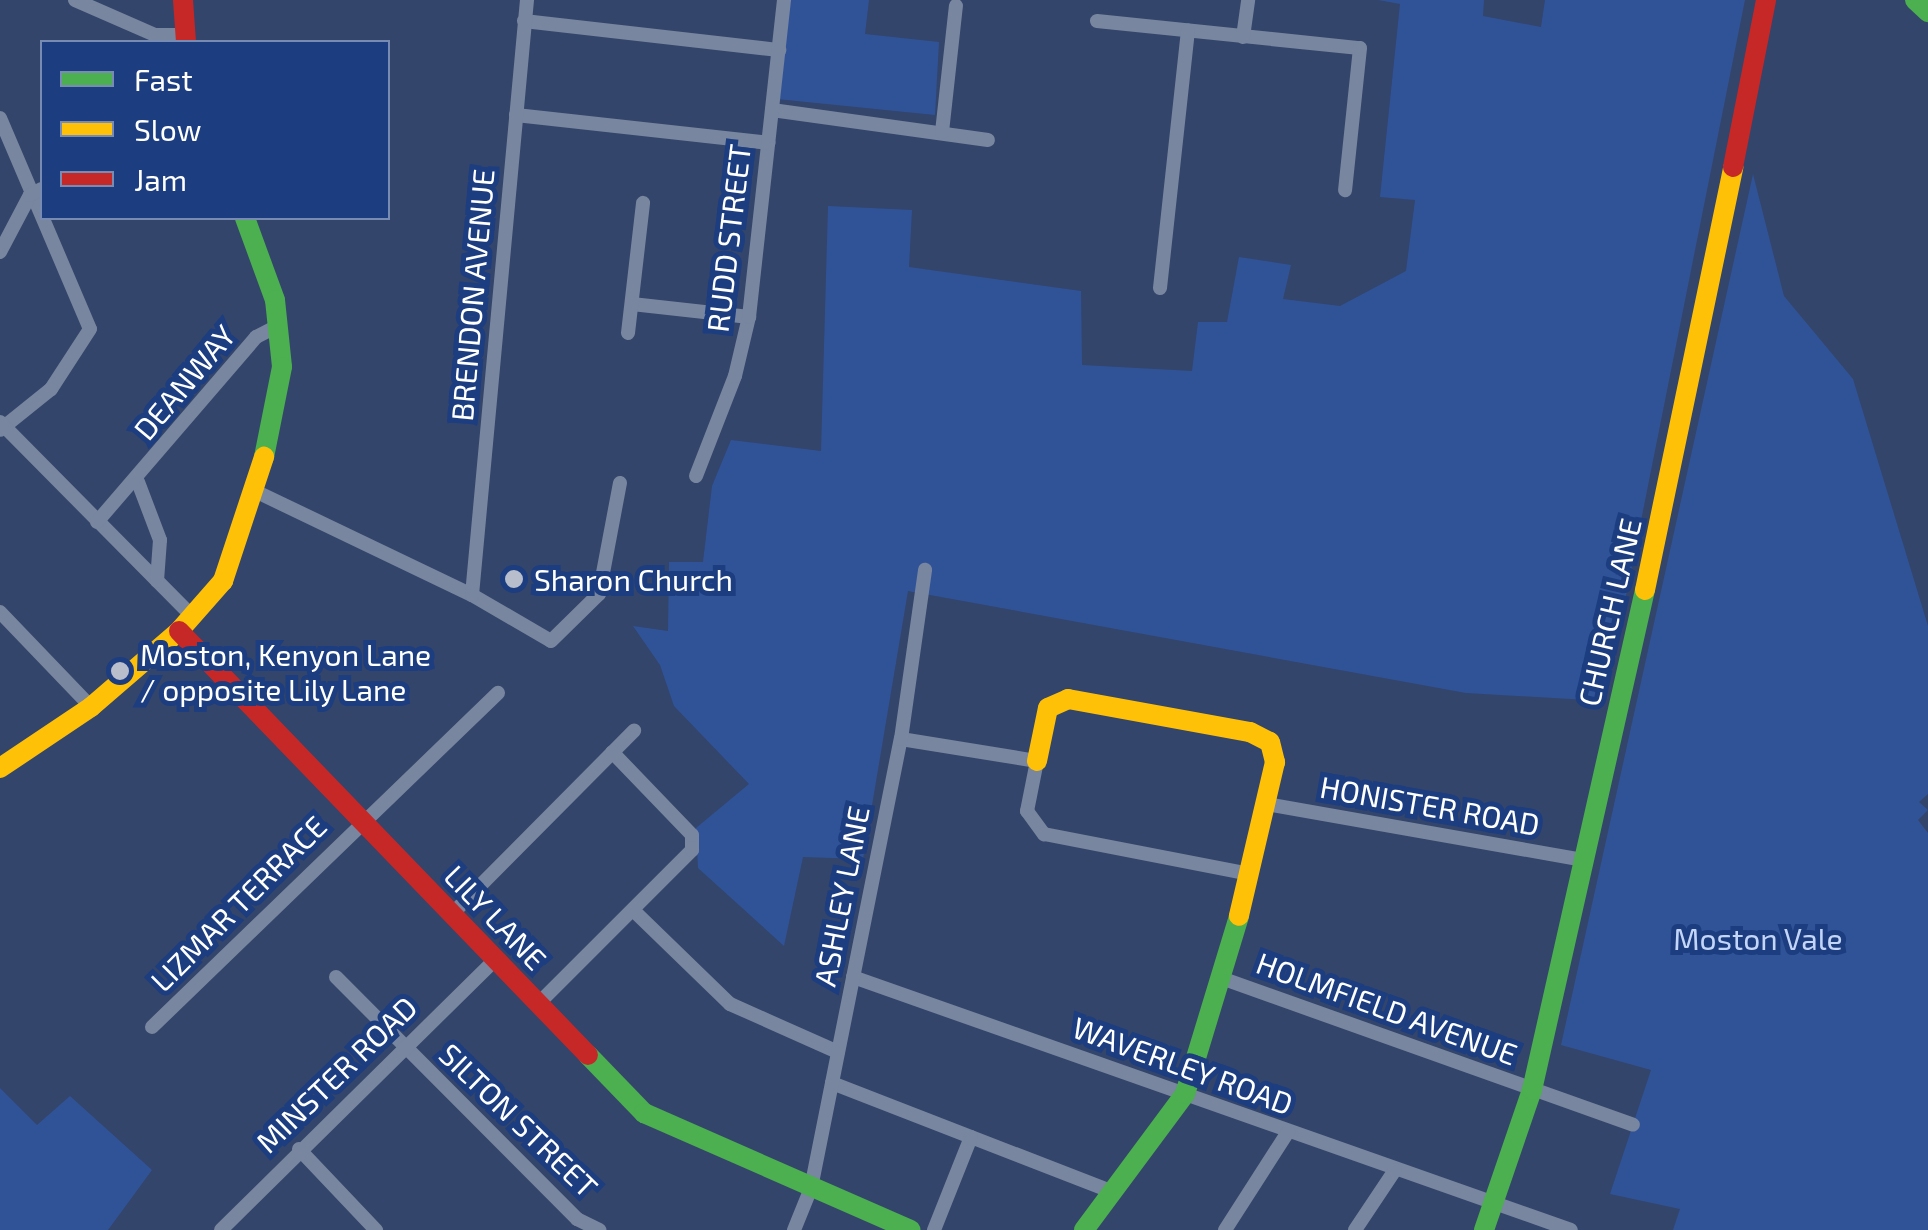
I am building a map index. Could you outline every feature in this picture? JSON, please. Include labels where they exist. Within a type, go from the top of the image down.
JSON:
[{"type":"street","points":[[75,0],[155,35],[185,39],[182,0]]},
{"type":"street","name":"BRENDON AVENUE","points":[[472,594],[527,0]]},
{"type":"street","name":"RUDD STREET","points":[[696,476],[735,376],[749,317],[784,0]]},
{"type":"street","points":[[1244,36],[1248,0]]},
{"type":"street","name":"CHURCH LANE","points":[[1484,1230],[1532,1090],[1674,461],[1766,0]]},
{"type":"street","points":[[1915,0],[1928,12]]},
{"type":"street","points":[[942,132],[956,6]]},
{"type":"street","points":[[524,21],[779,50]]},
{"type":"street","points":[[1097,21],[1360,48],[1345,190]]},
{"type":"street","points":[[1160,288],[1188,31]]},
{"type":"street","points":[[772,110],[988,140]]},
{"type":"street","points":[[516,114],[768,142]]},
{"type":"street","points":[[0,118],[36,192],[0,252]]},
{"type":"street","points":[[628,333],[643,203]]},
{"type":"street","points":[[47,220],[90,330],[51,388],[1,426],[157,581],[186,624]]},
{"type":"street","points":[[0,768],[91,708],[186,624],[223,581],[257,492],[277,409],[280,325],[245,220]]},
{"type":"street","points":[[632,304],[749,317]]},
{"type":"street","name":"DEANWAY","points":[[98,522],[138,482],[256,337],[280,325]]},
{"type":"street","name":"DEANWAY","points":[[138,482],[160,540],[157,581]]},
{"type":"street","points":[[257,492],[472,594],[551,641],[600,594],[620,483]]},
{"type":"street","name":"ASHLEY LANE","points":[[794,1230],[811,1188],[902,739],[925,570]]},
{"type":"street","points":[[0,612],[91,708]]},
{"type":"street","name":"LILY LANE","points":[[186,624],[451,915],[644,1114],[910,1230]]},
{"type":"street","name":"LIZMAR TERRACE","points":[[152,1027],[363,819],[498,693]]},
{"type":"street","points":[[1084,1230],[1185,1094],[1224,979],[1250,874],[1266,804],[1274,752],[1250,732],[1068,699],[1048,708],[1026,811],[1037,831],[1250,874]]},
{"type":"street","points":[[451,915],[634,730]]},
{"type":"street","points":[[902,739],[1037,761]]},
{"type":"street","points":[[538,1004],[692,850],[692,836],[612,752]]},
{"type":"street","name":"HONISTER ROAD","points":[[1266,804],[1584,860]]},
{"type":"street","points":[[634,910],[730,1004],[838,1052]]},
{"type":"street","name":"MINSTER ROAD","points":[[221,1230],[403,1044],[494,960]]},
{"type":"street","name":"SILTON STREET","points":[[336,977],[577,1219],[600,1230]]},
{"type":"street","name":"WAVERLEY ROAD","points":[[853,977],[1570,1230]]},
{"type":"street","name":"HOLMFIELD AVENUE","points":[[1224,979],[1634,1125]]},
{"type":"street","points":[[832,1083],[1111,1191]]},
{"type":"street","points":[[1226,1230],[1288,1132]]},
{"type":"street","points":[[934,1230],[972,1136]]},
{"type":"street","points":[[300,1149],[376,1230]]},
{"type":"street","points":[[1355,1230],[1395,1170]]},
{"type":"green space","points":[[790,0],[869,0],[865,34],[939,42],[935,115],[777,99]]},
{"type":"green space","points":[[1378,0],[1484,0],[1483,16],[1541,27],[1545,0],[1745,0],[1605,701],[1466,693],[908,591],[863,859],[803,857],[784,946],[698,868],[696,828],[749,784],[674,706],[660,665],[633,626],[668,631],[669,562],[703,562],[712,486],[731,440],[821,451],[828,206],[912,210],[909,267],[1081,291],[1082,365],[1192,371],[1198,322],[1227,322],[1239,257],[1291,265],[1283,299],[1340,306],[1406,271],[1415,200],[1380,197],[1400,4]]},
{"type":"green space","name":"Moston Vale","points":[[1753,174],[1784,296],[1853,379],[1928,626],[1928,794],[1919,802],[1928,810],[1918,820],[1928,833],[1928,1230],[1673,1230],[1680,1209],[1610,1194],[1651,1070],[1561,1045]]},
{"type":"green space","points":[[0,1088],[37,1125],[70,1096],[152,1170],[108,1230],[0,1230]]},
{"type":"traffic: fast","points":[[1915,0],[1928,12]]},
{"type":"traffic: fast","points":[[246,220],[275,300],[282,367],[264,457]]},
{"type":"traffic: fast","points":[[1484,1230],[1532,1090],[1645,590]]},
{"type":"traffic: fast","points":[[1084,1230],[1185,1094],[1239,916]]},
{"type":"traffic: fast","points":[[588,1055],[644,1113],[910,1230]]},
{"type":"traffic: slow","points":[[1645,590],[1733,167]]},
{"type":"traffic: slow","points":[[0,768],[91,707],[179,631],[223,581],[264,457]]},
{"type":"traffic: slow","points":[[1037,761],[1048,708],[1068,699],[1250,732],[1270,742],[1275,762],[1239,916]]},
{"type":"traffic: jam","points":[[183,0],[186,40]]},
{"type":"traffic: jam","points":[[1733,167],[1766,0]]},
{"type":"traffic: jam","points":[[179,631],[588,1055]]},
{"type":"place","name":"Sharon Church","points":[[514,579]]},
{"type":"place","name":"Moston, Kenyon Lane / opposite Lily Lane","points":[[120,671]]}]
